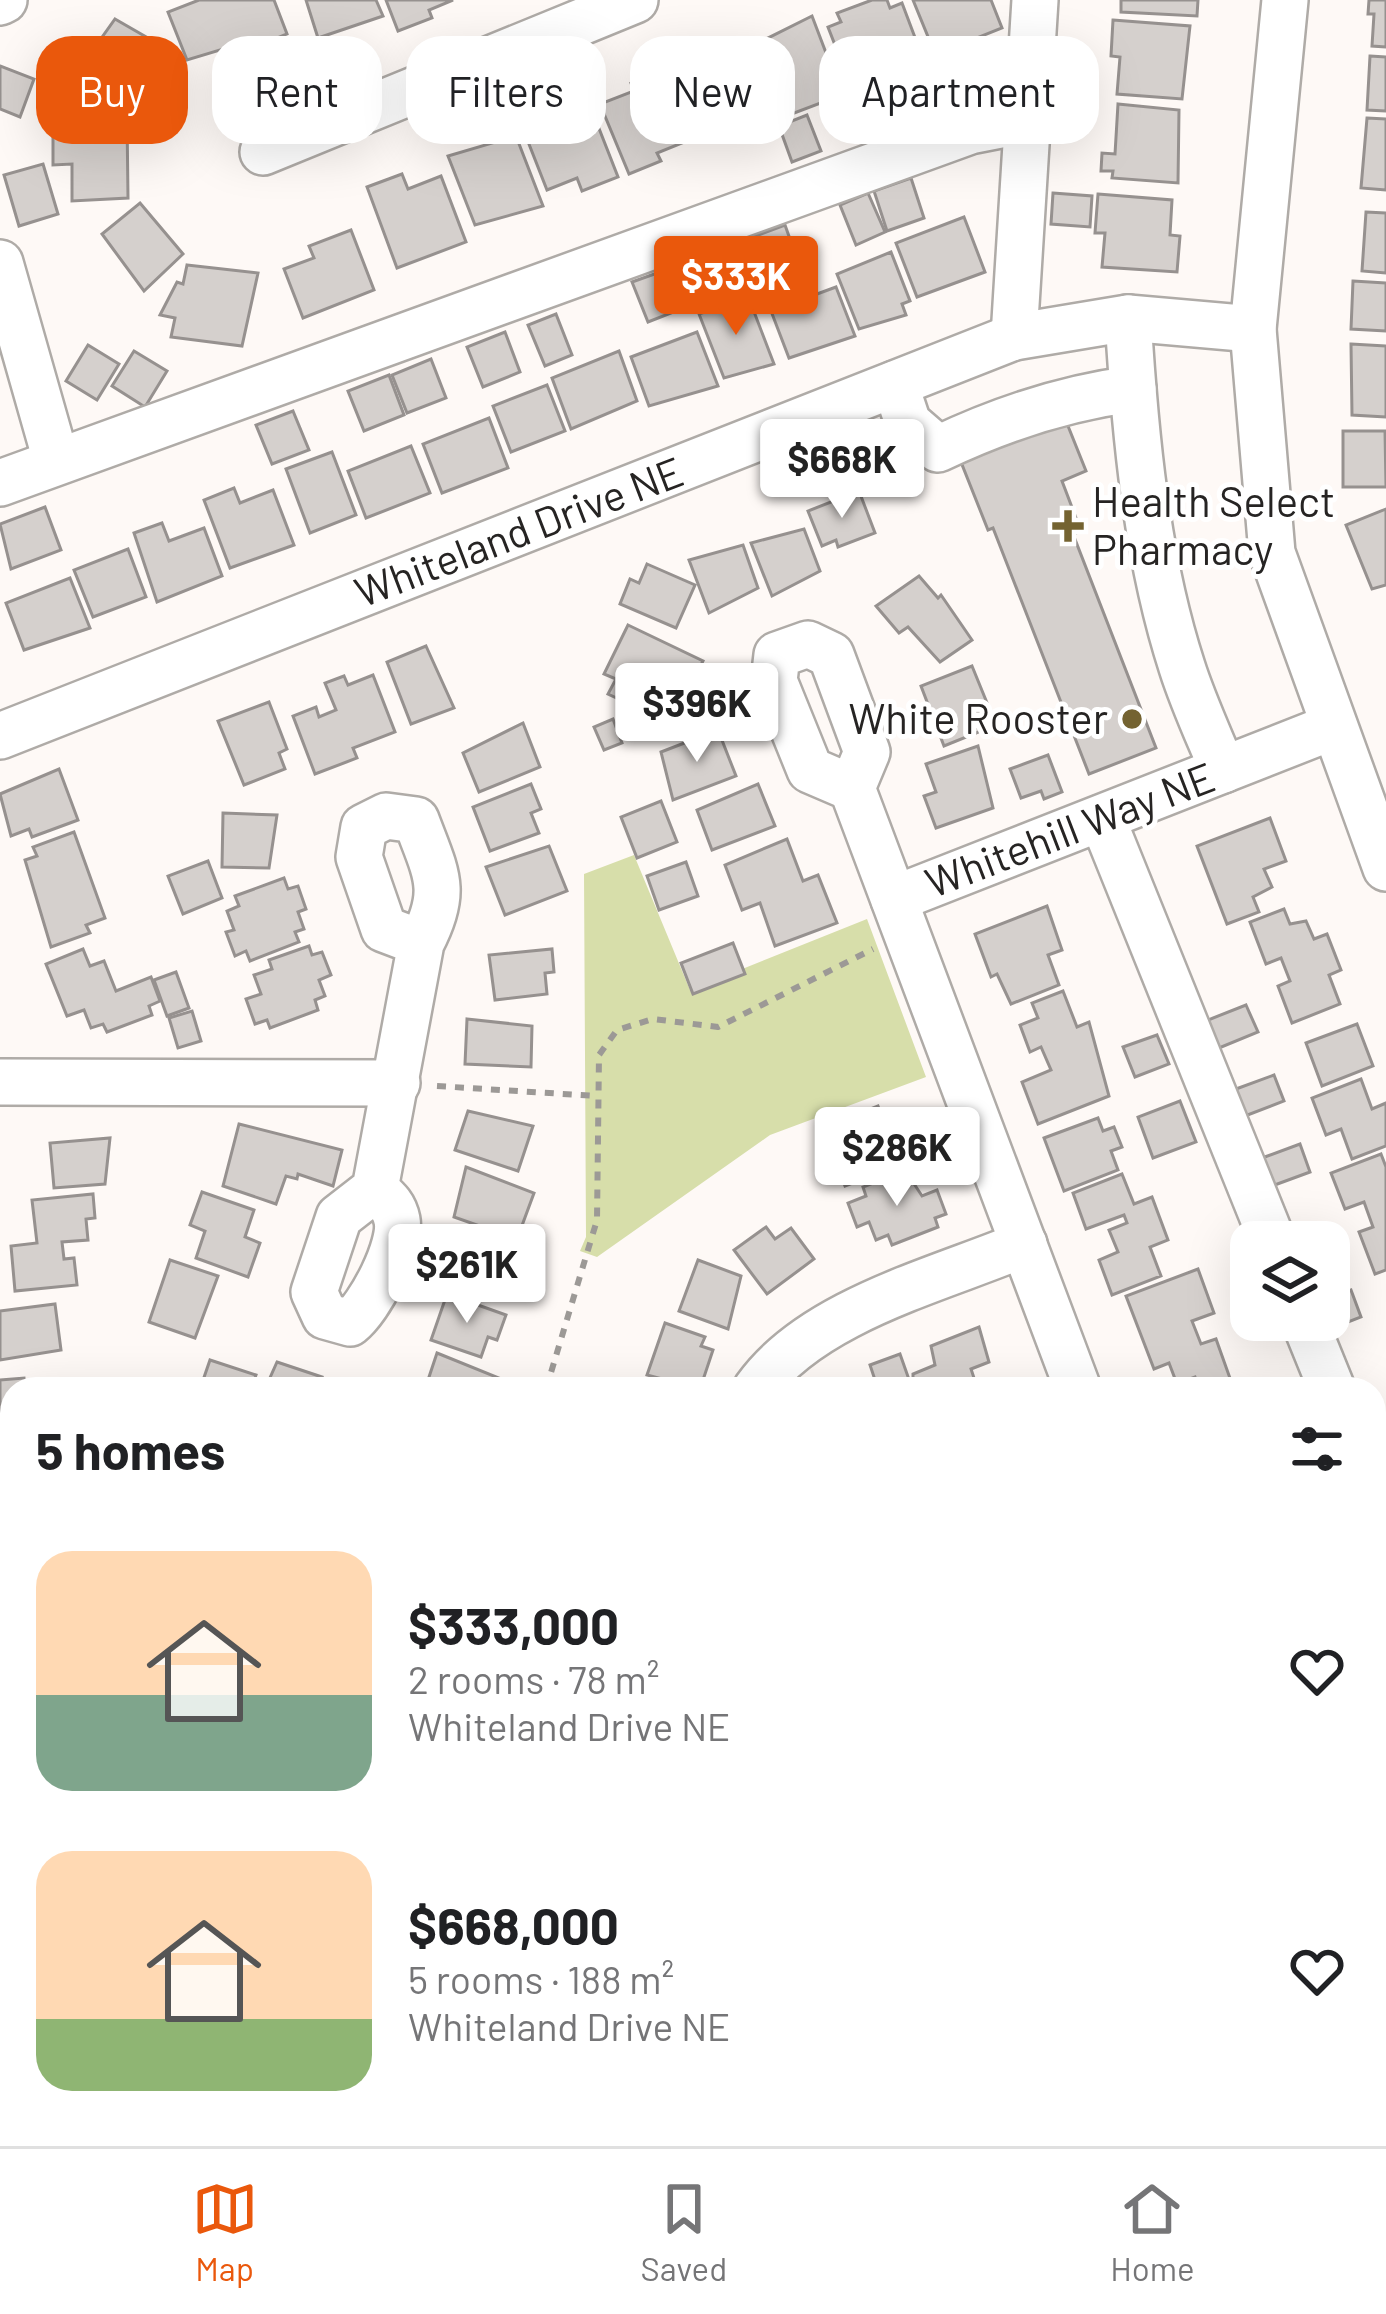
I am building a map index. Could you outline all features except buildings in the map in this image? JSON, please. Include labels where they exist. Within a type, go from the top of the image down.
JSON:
[{"type":"street","points":[[263,152],[635,0]]},
{"type":"street","points":[[1032,36],[1035,0]]},
{"type":"street","points":[[1285,0],[1253,329],[1272,554],[1386,868]]},
{"type":"street","points":[[0,483],[934,144]]},
{"type":"street","points":[[1014,337],[1025,144]]},
{"type":"street","points":[[0,262],[56,460]]},
{"type":"street","points":[[1128,318],[1132,389],[1162,586],[1182,666],[1223,770]]},
{"type":"street","name":"Whiteland Drive NE","points":[[0,736],[1014,337],[1128,318],[1253,329]]},
{"type":"street","points":[[895,384],[908,423],[938,449],[1000,420],[1086,395],[1132,389]]},
{"type":"street","name":"Whitehill Way NE","points":[[1074,1377],[901,917],[1102,818],[1332,727]]},
{"type":"street","points":[[852,788],[901,917]]},
{"type":"street","points":[[1102,818],[1265,1221]]},
{"type":"street","points":[[375,1189],[421,943]]},
{"type":"street","points":[[0,1082],[397,1083]]},
{"type":"street","points":[[764,1377],[773,1365],[825,1326],[1024,1244]]},
{"type":"street","points":[[1313,1341],[1327,1377]]},
{"type":"path","points":[[550,1377],[597,1220],[599,1055],[616,1030],[653,1019],[718,1027],[901,917]]},
{"type":"path","points":[[397,1083],[596,1096]]},
{"type":"green space","points":[[634,855],[690,990],[867,919],[926,1077],[770,1135],[597,1257],[580,1251],[586,1237],[584,874]]},
{"type":"place","name":"Health Select Pharmacy","points":[[1068,526]]},
{"type":"place","name":"White Rooster","points":[[1132,719]]}]
